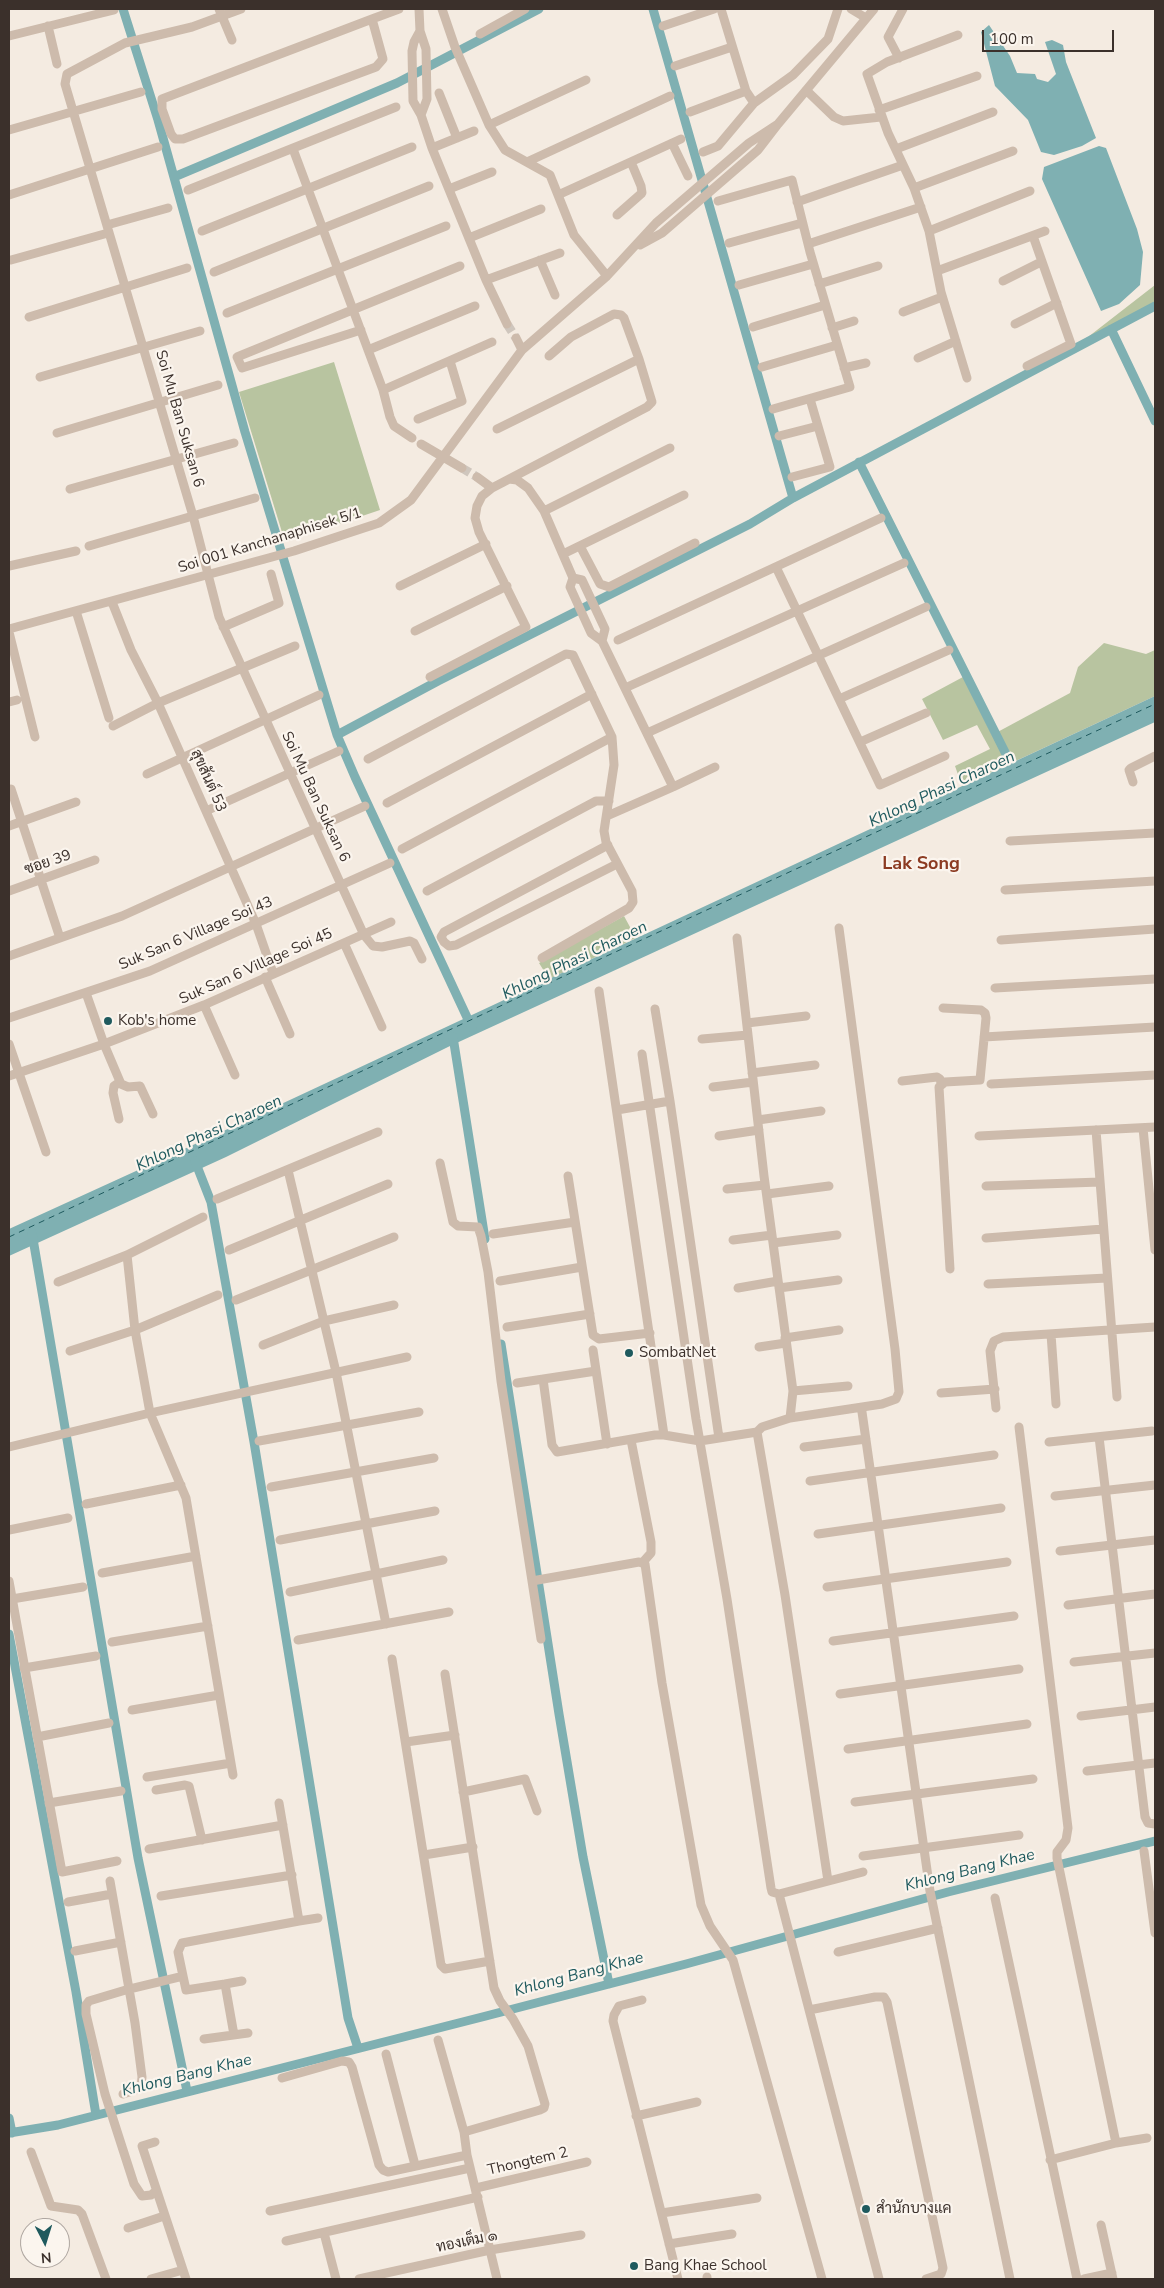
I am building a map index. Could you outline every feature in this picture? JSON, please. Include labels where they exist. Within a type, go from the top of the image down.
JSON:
[{"type":"street","name":"Soi Mu Ban Suksan 6","points":[[240,9],[220,12],[192,27],[125,43],[68,74],[65,84],[193,516],[223,627],[364,934]]},
{"type":"street","points":[[372,19],[383,59],[376,66],[183,139],[175,139],[171,134],[162,109],[162,99],[372,19],[399,9]]},
{"type":"street","points":[[419,9],[420,31],[425,41],[426,49],[427,99],[421,115]]},
{"type":"street","points":[[442,9],[455,47],[488,124],[505,150],[528,161],[550,175],[574,235],[607,276]]},
{"type":"street","points":[[480,34],[525,9]]},
{"type":"street","points":[[663,26],[714,9]]},
{"type":"street","points":[[721,9],[746,91],[754,103]]},
{"type":"street","points":[[703,152],[718,146],[754,103],[793,75],[828,39],[838,9]]},
{"type":"street","points":[[851,9],[866,18]]},
{"type":"street","name":"Soi 001 Kanchanaphisek 5/1","points":[[633,249],[662,233],[758,150],[874,9]]},
{"type":"street","points":[[899,58],[888,37],[903,9]]},
{"type":"street","points":[[9,36],[114,10]]},
{"type":"street","points":[[220,12],[232,40]]},
{"type":"street","points":[[48,26],[57,64]]},
{"type":"street","points":[[420,31],[414,42],[412,52],[413,101],[421,115],[432,148],[486,280],[507,324]]},
{"type":"street","points":[[958,35],[899,58],[867,74],[880,114],[914,188],[929,231],[942,297],[967,378]]},
{"type":"street","points":[[674,66],[732,47]]},
{"type":"street","points":[[806,90],[834,117],[851,122],[880,114],[977,76]]},
{"type":"street","points":[[488,124],[586,80]]},
{"type":"street","points":[[690,112],[746,91]]},
{"type":"street","points":[[9,130],[141,92]]},
{"type":"street","points":[[439,93],[457,138]]},
{"type":"street","points":[[528,161],[670,96]]},
{"type":"street","points":[[188,190],[396,107]]},
{"type":"street","points":[[896,150],[993,112]]},
{"type":"street","name":"Soi 001 Kanchanaphisek 5/1","points":[[9,631],[294,551],[379,523],[411,500],[444,458],[522,350],[607,276],[656,223],[749,143],[778,124]]},
{"type":"street","points":[[432,148],[474,131]]},
{"type":"street","points":[[558,195],[676,141],[688,176]]},
{"type":"street","points":[[9,195],[158,147]]},
{"type":"street","points":[[202,230],[412,147]]},
{"type":"street","points":[[293,149],[383,390],[394,426],[412,438]]},
{"type":"street","points":[[914,188],[1013,151]]},
{"type":"street","points":[[617,215],[642,192],[631,162]]},
{"type":"street","points":[[797,202],[903,165]]},
{"type":"street","points":[[449,189],[492,172]]},
{"type":"street","points":[[718,201],[792,180],[813,264],[850,387],[772,409]]},
{"type":"street","points":[[214,272],[429,186]]},
{"type":"street","points":[[929,231],[1030,191]]},
{"type":"street","points":[[808,244],[921,207]]},
{"type":"street","points":[[11,260],[168,208]]},
{"type":"street","points":[[469,238],[541,209]]},
{"type":"street","points":[[729,243],[802,223]]},
{"type":"street","points":[[227,313],[446,226]]},
{"type":"street","points":[[937,271],[1045,231]]},
{"type":"street","points":[[1027,366],[1071,344],[1032,236]]},
{"type":"street","points":[[486,280],[560,253]]},
{"type":"street","points":[[540,260],[555,295]]},
{"type":"street","points":[[1003,281],[1041,262]]},
{"type":"street","points":[[739,286],[813,264]]},
{"type":"street","points":[[360,330],[240,367],[237,357],[239,354],[460,266]]},
{"type":"street","points":[[819,284],[878,266]]},
{"type":"street","points":[[29,317],[187,268]]},
{"type":"street","points":[[903,312],[942,297]]},
{"type":"street","points":[[1014,324],[1057,303]]},
{"type":"street","points":[[753,327],[825,305]]},
{"type":"street","points":[[368,350],[475,306]]},
{"type":"street","points":[[430,677],[525,629],[526,624],[479,532],[476,506],[482,496],[492,488],[650,405],[651,399],[639,358],[624,318],[614,314],[571,338],[549,356]]},
{"type":"street","points":[[832,328],[854,321]]},
{"type":"street","points":[[40,377],[200,331]]},
{"type":"street","points":[[516,338],[522,350]]},
{"type":"street","points":[[918,358],[956,341]]},
{"type":"street","points":[[383,390],[492,342]]},
{"type":"street","points":[[762,367],[837,345]]},
{"type":"street","points":[[497,429],[639,358]]},
{"type":"street","points":[[418,420],[462,401],[450,361]]},
{"type":"street","points":[[844,368],[866,363]]},
{"type":"street","points":[[57,433],[218,385]]},
{"type":"street","points":[[792,477],[830,467],[810,399]]},
{"type":"street","points":[[779,436],[818,426]]},
{"type":"street","points":[[70,489],[234,443]]},
{"type":"street","points":[[421,444],[462,468]]},
{"type":"street","points":[[544,511],[670,448]]},
{"type":"street","points":[[477,477],[492,488]]},
{"type":"street","points":[[509,479],[517,480],[528,488],[544,511],[575,582],[591,633],[602,641],[673,787]]},
{"type":"street","points":[[563,554],[684,495]]},
{"type":"street","points":[[89,546],[254,498]]},
{"type":"street","points":[[618,640],[880,518]]},
{"type":"street","points":[[580,546],[600,584],[609,587],[695,543]]},
{"type":"street","points":[[400,586],[486,544]]},
{"type":"street","points":[[9,566],[76,551]]},
{"type":"street","points":[[625,688],[904,563]]},
{"type":"street","points":[[776,567],[880,785],[945,756]]},
{"type":"street","points":[[223,627],[279,603],[271,574]]},
{"type":"street","points":[[575,582],[605,629],[602,641]]},
{"type":"street","points":[[415,631],[507,586]]},
{"type":"street","name":"สุขสันต์ 53","points":[[112,602],[131,650],[158,703],[256,924],[269,975],[290,1034]]},
{"type":"street","points":[[647,734],[926,607]]},
{"type":"street","points":[[76,611],[111,722],[295,646]]},
{"type":"street","points":[[9,631],[35,737]]},
{"type":"street","points":[[839,699],[949,650]]},
{"type":"street","points":[[368,759],[566,654],[573,655],[612,737],[614,765],[604,831],[608,845],[632,891],[634,902],[629,908],[542,958]]},
{"type":"street","points":[[147,774],[319,694]]},
{"type":"street","points":[[387,803],[592,694]]},
{"type":"street","points":[[860,742],[926,713]]},
{"type":"street","points":[[402,848],[612,737]]},
{"type":"street","points":[[206,811],[339,751]]},
{"type":"street","points":[[1133,782],[1129,770],[1155,756]]},
{"type":"street","points":[[607,816],[715,767]]},
{"type":"street","points":[[11,789],[60,938]]},
{"type":"street","points":[[427,891],[596,801],[609,801]]},
{"type":"street","points":[[9,826],[76,802]]},
{"type":"street","points":[[9,956],[122,916],[365,806]]},
{"type":"street","points":[[1010,841],[1155,833]]},
{"type":"street","points":[[608,845],[444,932],[441,937],[449,946],[456,945],[617,864]]},
{"type":"street","name":"ซอย 39","points":[[9,890],[95,860]]},
{"type":"street","name":"Suk San 6 Village Soi 43","points":[[9,1018],[150,971],[390,863]]},
{"type":"street","points":[[1005,890],[1155,881]]},
{"type":"street","name":"Suk San 6 Village Soi 45","points":[[13,1074],[104,1044],[204,1005],[391,922]]},
{"type":"street","points":[[543,1380],[554,1450],[561,1453],[664,1435],[700,1441],[757,1432],[762,1427],[790,1418],[882,1404],[896,1399],[899,1392],[895,1349],[838,928]]},
{"type":"street","points":[[1001,940],[1155,930]]},
{"type":"street","points":[[364,934],[373,946],[382,947],[410,941],[414,944],[422,959]]},
{"type":"street","points":[[737,938],[772,1239],[793,1391],[790,1418]]},
{"type":"street","points":[[344,943],[382,1027]]},
{"type":"street","points":[[995,988],[1155,979]]},
{"type":"street","points":[[598,991],[664,1435]]},
{"type":"street","points":[[86,993],[120,1082],[128,1087],[136,1085],[143,1089],[153,1114]]},
{"type":"street","points":[[204,1005],[235,1075]]},
{"type":"street","points":[[941,1083],[980,1080],[986,1018],[985,1013],[981,1010],[943,1008]]},
{"type":"street","points":[[654,1009],[670,1101],[719,1438]]},
{"type":"street","points":[[747,1023],[806,1016]]},
{"type":"street","points":[[984,1037],[1155,1027]]},
{"type":"street","points":[[702,1039],[748,1035]]},
{"type":"street","points":[[9,1044],[13,1074],[46,1152]]},
{"type":"street","points":[[642,1054],[770,1888],[772,1892],[779,1894],[863,1872]]},
{"type":"street","points":[[713,1087],[816,1065]]},
{"type":"street","points":[[991,1084],[1155,1075]]},
{"type":"street","points":[[902,1081],[937,1077],[940,1079],[950,1269]]},
{"type":"street","points":[[119,1119],[113,1093],[114,1086],[120,1082]]},
{"type":"street","points":[[617,1110],[670,1101]]},
{"type":"street","points":[[758,1120],[821,1111]]},
{"type":"street","points":[[979,1136],[1155,1127]]},
{"type":"street","points":[[1144,1128],[1155,1250]]},
{"type":"street","points":[[719,1136],[759,1130]]},
{"type":"street","points":[[1096,1130],[1117,1397]]},
{"type":"street","points":[[216,1198],[378,1132]]},
{"type":"street","points":[[440,1163],[453,1222],[458,1226],[478,1227],[481,1236],[488,1272],[501,1381],[541,1639]]},
{"type":"street","points":[[288,1170],[348,1425],[386,1624]]},
{"type":"street","points":[[568,1176],[595,1338],[650,1333]]},
{"type":"street","points":[[986,1186],[1100,1182]]},
{"type":"street","points":[[229,1250],[388,1184]]},
{"type":"street","points":[[727,1189],[829,1186]]},
{"type":"street","points":[[58,1282],[126,1255],[203,1217]]},
{"type":"street","points":[[493,1234],[575,1222]]},
{"type":"street","points":[[986,1238],[1103,1229]]},
{"type":"street","points":[[733,1240],[837,1235]]},
{"type":"street","points":[[236,1300],[394,1237]]},
{"type":"street","points":[[126,1255],[135,1330],[150,1413],[186,1498],[233,1775]]},
{"type":"street","points":[[500,1281],[582,1267]]},
{"type":"street","points":[[988,1284],[1107,1278]]},
{"type":"street","points":[[738,1288],[838,1280]]},
{"type":"street","points":[[70,1352],[135,1330],[218,1295]]},
{"type":"street","points":[[263,1345],[324,1321],[394,1305]]},
{"type":"street","points":[[507,1327],[590,1314]]},
{"type":"street","points":[[996,1408],[990,1350],[994,1341],[1003,1337],[1155,1327]]},
{"type":"street","points":[[760,1347],[839,1330]]},
{"type":"street","points":[[1051,1334],[1056,1404]]},
{"type":"street","points":[[593,1350],[607,1444]]},
{"type":"street","points":[[9,1447],[150,1413],[407,1357]]},
{"type":"street","points":[[517,1383],[596,1371]]},
{"type":"street","points":[[793,1391],[848,1386]]},
{"type":"street","points":[[941,1393],[995,1389]]},
{"type":"street","points":[[259,1441],[419,1412]]},
{"type":"street","points":[[862,1412],[930,1893],[1010,2279]]},
{"type":"street","points":[[1019,1427],[1068,1828],[1066,1840],[1057,1852],[1058,1861],[1116,2143]]},
{"type":"street","points":[[1049,1442],[1152,1431]]},
{"type":"street","points":[[757,1432],[785,1595],[828,1881]]},
{"type":"street","points":[[1100,1437],[1146,1817],[1148,1823],[1155,1824]]},
{"type":"street","points":[[804,1447],[866,1439]]},
{"type":"street","points":[[532,1581],[643,1562],[651,1553],[651,1542],[630,1440]]},
{"type":"street","points":[[810,1481],[870,1471],[994,1455]]},
{"type":"street","points":[[271,1487],[434,1458]]},
{"type":"street","points":[[86,1504],[180,1485]]},
{"type":"street","points":[[1055,1496],[1155,1485]]},
{"type":"street","points":[[818,1534],[1002,1508]]},
{"type":"street","points":[[280,1540],[436,1512]]},
{"type":"street","points":[[9,1530],[68,1518]]},
{"type":"street","points":[[1060,1551],[1155,1540]]},
{"type":"street","points":[[102,1573],[196,1556]]},
{"type":"street","points":[[290,1592],[443,1560]]},
{"type":"street","points":[[643,1562],[697,1874],[698,1893],[705,1917],[733,1960],[822,2279]]},
{"type":"street","points":[[826,1587],[1007,1562]]},
{"type":"street","points":[[9,1581],[62,1872],[116,1861]]},
{"type":"street","points":[[12,1599],[83,1587]]},
{"type":"street","points":[[1068,1605],[1155,1594]]},
{"type":"street","points":[[298,1640],[449,1612]]},
{"type":"street","points":[[833,1641],[1014,1616]]},
{"type":"street","points":[[112,1642],[208,1626]]},
{"type":"street","points":[[1074,1662],[1155,1652]]},
{"type":"street","points":[[24,1668],[96,1656]]},
{"type":"street","points":[[392,1659],[443,1968],[490,1961]]},
{"type":"street","points":[[840,1694],[1020,1669]]},
{"type":"street","points":[[445,1674],[494,1988],[528,2046],[545,2104],[544,2108],[524,2116],[464,2132]]},
{"type":"street","points":[[132,1710],[219,1694]]},
{"type":"street","points":[[1081,1716],[1155,1708]]},
{"type":"street","points":[[37,1737],[109,1723]]},
{"type":"street","points":[[848,1749],[1027,1724]]},
{"type":"street","points":[[406,1742],[455,1735]]},
{"type":"street","points":[[147,1777],[231,1763]]},
{"type":"street","points":[[1087,1771],[1155,1763]]},
{"type":"street","points":[[463,1792],[525,1779],[537,1811]]},
{"type":"street","points":[[855,1802],[1033,1780]]},
{"type":"street","points":[[156,1790],[185,1785],[192,1789],[202,1840]]},
{"type":"street","points":[[49,1803],[120,1791]]},
{"type":"street","points":[[279,1803],[299,1921]]},
{"type":"street","points":[[149,1849],[283,1825]]},
{"type":"street","points":[[863,1856],[1019,1836]]},
{"type":"street","points":[[424,1855],[473,1847]]},
{"type":"street","points":[[1144,1851],[1155,1933]]},
{"type":"street","points":[[161,1896],[292,1874]]},
{"type":"street","points":[[110,1881],[130,1989],[143,2083],[141,2088],[123,2094]]},
{"type":"street","points":[[68,1902],[112,1894]]},
{"type":"street","points":[[779,1894],[879,2279]]},
{"type":"street","points":[[995,1898],[1077,2279]]},
{"type":"street","points":[[242,1981],[186,1990],[179,1977],[179,1946],[182,1943],[318,1918]]},
{"type":"street","points":[[838,1952],[938,1928]]},
{"type":"street","points":[[75,1951],[121,1942]]},
{"type":"street","points":[[156,2191],[151,2196],[139,2194],[129,2170],[105,2094],[86,2014],[86,2005],[89,2001],[179,1977]]},
{"type":"street","points":[[226,1984],[234,2035]]},
{"type":"street","points":[[809,2010],[875,1997],[884,1997],[887,2002],[942,2268],[941,2274],[926,2279]]},
{"type":"street","points":[[642,2000],[619,2006],[613,2021],[678,2279]]},
{"type":"street","points":[[204,2039],[248,2033]]},
{"type":"street","points":[[438,2040],[464,2132],[467,2155],[497,2279]]},
{"type":"street","points":[[386,2054],[415,2165]]},
{"type":"street","points":[[282,2078],[342,2061],[349,2062],[379,2165],[383,2170],[388,2172],[467,2155]]},
{"type":"street","points":[[636,2116],[697,2102]]},
{"type":"street","points":[[1050,2160],[1116,2143],[1147,2138]]},
{"type":"street","points":[[155,2142],[142,2146],[186,2279]]},
{"type":"street","points":[[31,2152],[51,2206],[78,2210],[82,2214],[106,2279]]},
{"type":"street","name":"Thongtem 2","points":[[286,2241],[324,2233],[477,2193],[587,2162]]},
{"type":"street","points":[[270,2211],[470,2168]]},
{"type":"street","points":[[662,2214],[757,2198]]},
{"type":"street","points":[[128,2228],[164,2216]]},
{"type":"street","points":[[1084,2279],[1113,2276],[1101,2224]]},
{"type":"street","points":[[324,2233],[336,2279]]},
{"type":"street","points":[[669,2244],[732,2234]]},
{"type":"street","name":"ทองเต็ม ๑","points":[[359,2279],[490,2250],[581,2235]]},
{"type":"street","points":[[151,2279],[182,2270]]},
{"type":"green space","points":[[1155,285],[1155,310],[1116,331],[1088,337]]},
{"type":"green space","points":[[334,362],[380,510],[285,542],[239,392]]},
{"type":"green space","points":[[1104,643],[1146,654],[1155,650],[1155,696],[962,786],[955,766],[990,749],[977,725],[943,740],[922,699],[963,677],[992,735],[1070,693],[1078,667]]},
{"type":"green space","points":[[624,916],[636,938],[549,979],[539,963]]},
{"type":"water","points":[[989,25],[1010,56],[1017,73],[1035,74],[1037,79],[1048,82],[1056,74],[1045,42],[1052,40],[1063,45],[1066,62],[1096,138],[1082,146],[1054,155],[1041,152],[1028,120],[995,86],[981,32]]},
{"type":"water","points":[[1099,146],[1106,148],[1137,229],[1143,252],[1140,285],[1119,304],[1101,311],[1042,179],[1044,167]]},
{"type":"water","points":[[1155,696],[1155,722],[450,1046],[226,1157],[9,1256],[9,1229],[217,1134]]},
{"type":"waterway","points":[[123,9],[158,120],[245,432],[337,735],[472,1028]]},
{"type":"waterway","points":[[174,177],[397,83],[539,9]]},
{"type":"waterway","points":[[653,9],[793,498]]},
{"type":"waterway","points":[[337,735],[438,681],[750,524],[793,498],[1155,306]]},
{"type":"waterway","points":[[1111,329],[1155,421]]},
{"type":"waterway","name":"Khlong Phasi Charoen","points":[[859,462],[1015,772]]},
{"type":"waterway","points":[[453,1037],[485,1239]]},
{"type":"waterway","points":[[195,1161],[211,1202],[254,1442],[348,2018],[358,2048]]},
{"type":"waterway","points":[[32,1233],[138,1858],[187,2091]]},
{"type":"waterway","points":[[501,1344],[583,1857],[609,1984]]},
{"type":"waterway","points":[[9,1634],[76,1992],[96,2115]]},
{"type":"waterway","name":"Khlong Bang Khae","points":[[9,2133],[58,2125],[486,2016],[686,1964],[948,1892],[1155,1841]]},
{"type":"waterway","points":[[9,2118],[12,2133]]},
{"type":"ferry route","points":[[9,1237],[611,954],[1155,704]]},
{"type":"tunnel","points":[[507,324],[516,338]]},
{"type":"tunnel","points":[[462,468],[477,477]]},
{"type":"place","name":"Kob's home","points":[[108,1021]]},
{"type":"place","name":"SombatNet","points":[[629,1353]]},
{"type":"place","name":"สำนักบางแค","points":[[866,2209]]},
{"type":"place","name":"Bang Khae School","points":[[634,2266]]},
{"type":"district","name":"Lak Song","points":[[921,865]]}]
